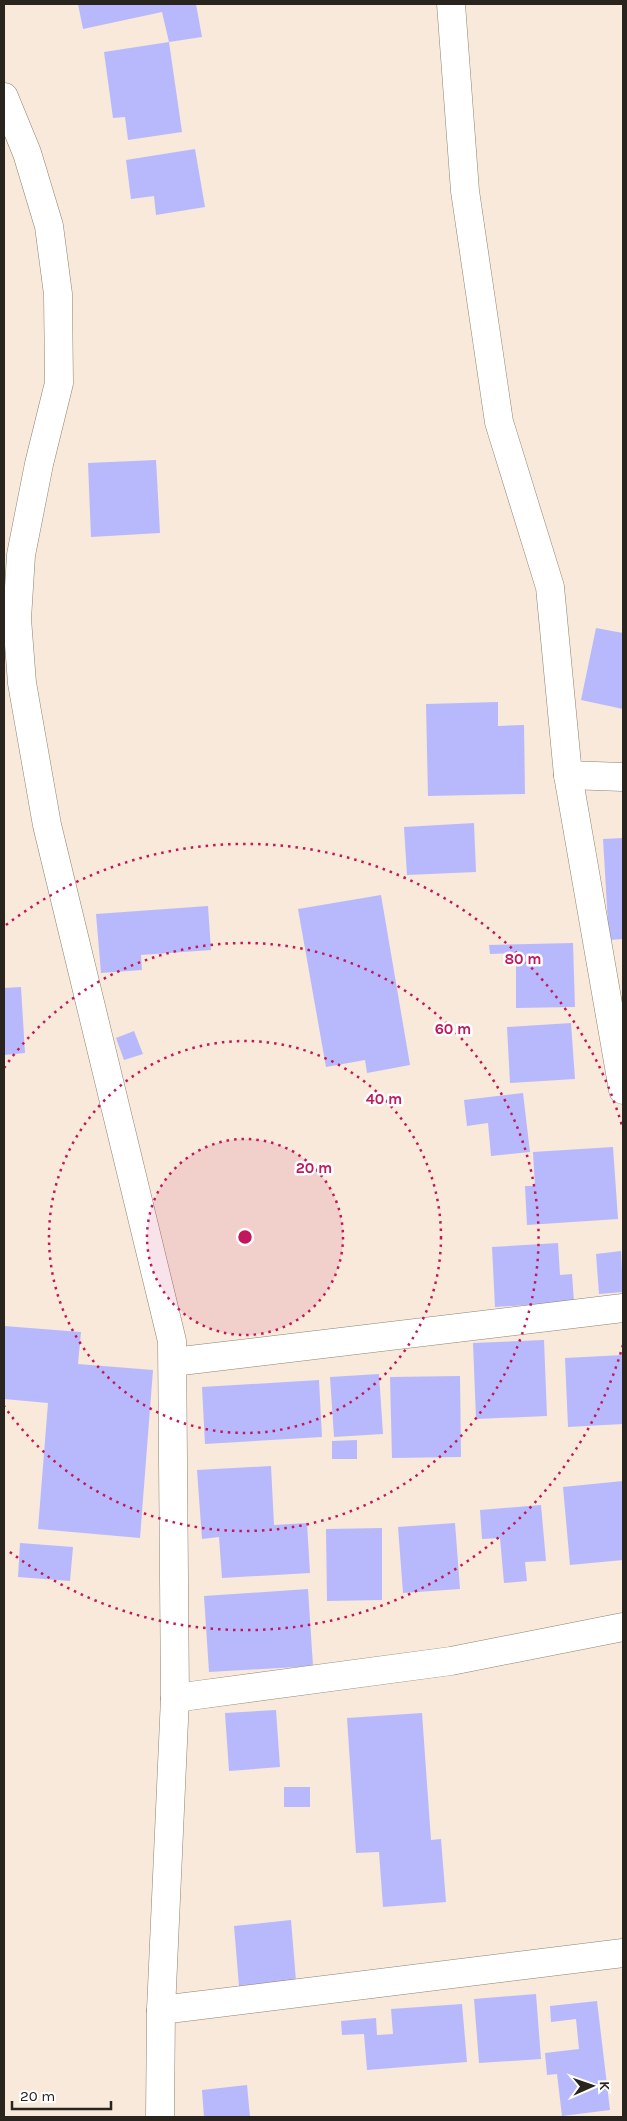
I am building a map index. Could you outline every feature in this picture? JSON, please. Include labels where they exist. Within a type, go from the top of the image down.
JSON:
[{"type":"street","points":[[451,4],[465,191],[499,422],[550,587],[568,775],[623,1090]]},
{"type":"street","points":[[4,97],[27,153],[49,226],[58,294],[59,383],[39,464],[21,555],[17,619],[22,683],[48,825],[158,1276],[172,1341],[175,1698],[161,2010],[160,2117]]},
{"type":"street","points":[[568,775],[623,777]]},
{"type":"street","points":[[173,1362],[623,1308]]},
{"type":"street","points":[[175,1698],[451,1660],[623,1627]]},
{"type":"street","points":[[161,2010],[623,1953]]},
{"type":"building","points":[[78,4],[196,4],[202,37],[169,42],[162,12],[83,29]]},
{"type":"building","points":[[169,42],[182,132],[128,140],[125,117],[113,118],[104,52]]},
{"type":"building","points":[[195,149],[205,207],[156,215],[154,196],[131,199],[126,160]]},
{"type":"building","points":[[156,460],[160,533],[91,537],[88,463]]},
{"type":"building","points":[[596,628],[623,633],[623,709],[581,700]]},
{"type":"building","points":[[498,702],[498,726],[524,725],[525,794],[428,796],[426,704]]},
{"type":"building","points":[[474,823],[476,872],[407,875],[404,827]]},
{"type":"building","points":[[623,838],[623,939],[609,940],[603,839]]},
{"type":"building","points":[[381,895],[410,1065],[367,1073],[365,1060],[326,1067],[298,909]]},
{"type":"building","points":[[208,906],[211,950],[141,955],[142,970],[101,973],[96,914]]},
{"type":"building","points":[[573,943],[575,1007],[516,1008],[516,953],[490,954],[489,945]]},
{"type":"building","points":[[21,987],[25,1053],[4,1055],[4,988]]},
{"type":"building","points":[[571,1023],[575,1079],[510,1083],[507,1027]]},
{"type":"building","points":[[134,1031],[143,1054],[124,1060],[116,1038]]},
{"type":"building","points":[[523,1093],[530,1152],[491,1156],[488,1123],[467,1126],[464,1100]]},
{"type":"building","points":[[613,1147],[618,1219],[527,1225],[525,1186],[535,1186],[533,1152]]},
{"type":"building","points":[[558,1243],[560,1275],[572,1274],[574,1302],[495,1307],[492,1247]]},
{"type":"building","points":[[621,1251],[623,1292],[599,1294],[596,1254]]},
{"type":"building","points":[[4,1326],[81,1332],[78,1364],[153,1370],[140,1538],[38,1529],[48,1403],[4,1399]]},
{"type":"building","points":[[544,1340],[547,1416],[476,1419],[473,1343]]},
{"type":"building","points":[[623,1355],[623,1424],[568,1427],[565,1358]]},
{"type":"building","points":[[379,1374],[383,1434],[334,1437],[330,1377]]},
{"type":"building","points":[[460,1376],[461,1457],[392,1458],[390,1377]]},
{"type":"building","points":[[319,1380],[322,1437],[205,1444],[202,1387]]},
{"type":"building","points":[[357,1440],[357,1459],[332,1459],[332,1441]]},
{"type":"building","points":[[271,1466],[274,1525],[307,1523],[310,1573],[222,1578],[219,1537],[202,1539],[197,1470]]},
{"type":"building","points":[[623,1481],[623,1560],[570,1565],[563,1487]]},
{"type":"building","points":[[541,1505],[546,1561],[525,1562],[527,1581],[504,1583],[500,1538],[482,1539],[480,1510]]},
{"type":"building","points":[[455,1523],[460,1589],[403,1593],[398,1527]]},
{"type":"building","points":[[382,1528],[382,1600],[327,1601],[326,1529]]},
{"type":"building","points":[[20,1543],[73,1547],[70,1581],[18,1577]]},
{"type":"building","points":[[308,1589],[313,1666],[209,1672],[204,1596]]},
{"type":"building","points":[[276,1710],[280,1767],[229,1771],[225,1713]]},
{"type":"building","points":[[422,1713],[431,1840],[441,1839],[446,1902],[383,1907],[379,1852],[356,1853],[347,1718]]},
{"type":"building","points":[[284,1787],[310,1787],[310,1807],[284,1807]]},
{"type":"building","points":[[291,1920],[296,1981],[239,1986],[234,1926]]},
{"type":"building","points":[[536,1994],[541,2059],[479,2063],[474,1999]]},
{"type":"building","points":[[597,2001],[610,2110],[562,2116],[557,2074],[547,2075],[545,2053],[579,2049],[576,2019],[551,2022],[550,2006]]},
{"type":"building","points":[[462,2004],[467,2062],[367,2070],[364,2034],[342,2035],[341,2021],[376,2018],[377,2035],[393,2034],[391,2009]]},
{"type":"building","points":[[247,2085],[250,2117],[204,2117],[202,2090]]}]
